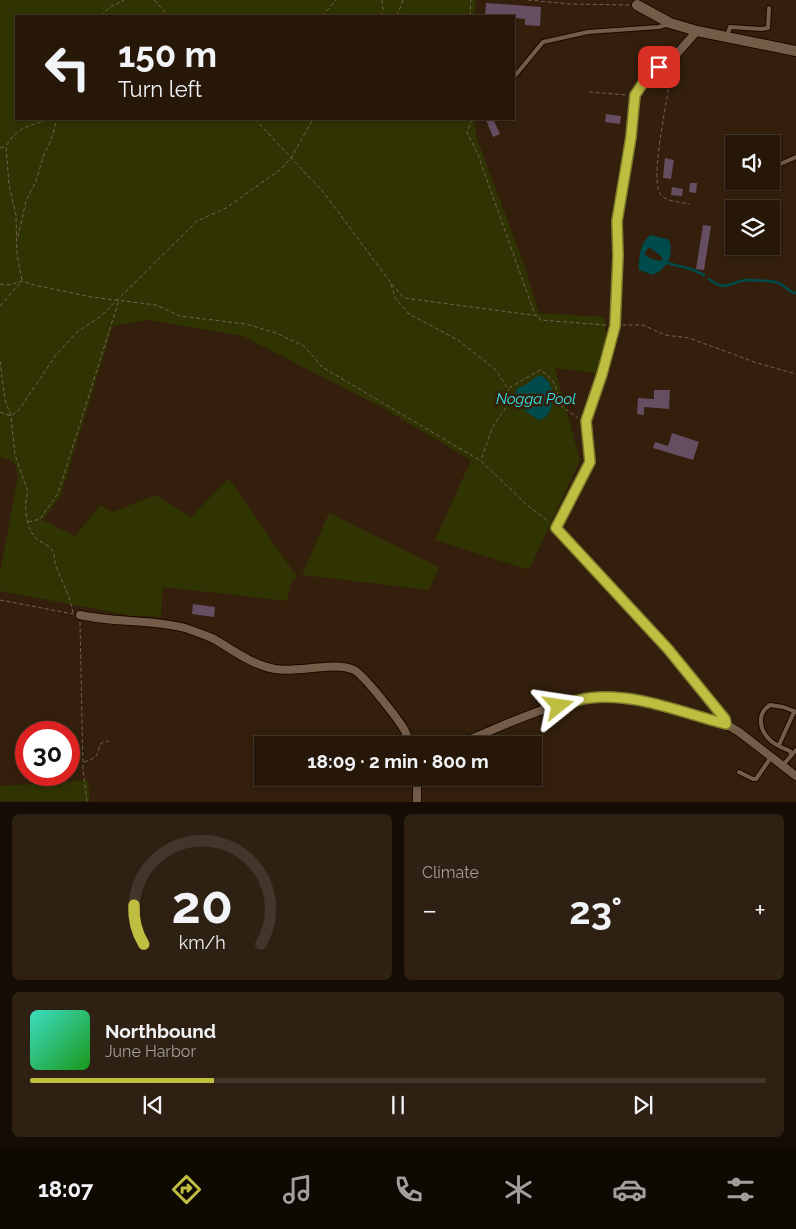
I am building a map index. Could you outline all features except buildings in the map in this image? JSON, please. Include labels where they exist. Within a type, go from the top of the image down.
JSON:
[{"type":"street","points":[[636,2],[670,23],[697,31],[796,52]]},
{"type":"street","points":[[697,31],[674,57],[645,80],[635,95],[631,137],[617,221],[618,256],[615,326],[602,374],[586,421],[590,462],[556,528],[668,649],[725,719],[726,724]]},
{"type":"street","points":[[76,615],[96,619],[152,622],[185,628],[211,638],[256,664],[276,669],[343,666],[356,670],[369,684],[407,736]]},
{"type":"street","points":[[477,736],[525,716],[588,698],[630,698],[726,724],[772,756],[796,776]]},
{"type":"street","points":[[417,786],[417,802]]},
{"type":"lane","points":[[727,36],[730,27],[768,28],[769,8]]},
{"type":"lane","points":[[515,76],[541,42],[588,32],[659,27],[670,23]]},
{"type":"lane","points":[[780,164],[796,157]]},
{"type":"lane","points":[[779,745],[795,712],[783,707],[770,705],[762,714],[760,721],[764,733],[768,739],[791,754]]},
{"type":"lane","points":[[783,765],[796,750]]},
{"type":"lane","points":[[739,772],[753,780],[756,779],[772,756]]},
{"type":"path","points":[[102,15],[110,7],[124,0]]},
{"type":"path","points":[[154,0],[168,15]]},
{"type":"path","points":[[323,15],[336,0]]},
{"type":"path","points":[[380,15],[383,10],[382,0]]},
{"type":"path","points":[[397,15],[403,0]]},
{"type":"path","points":[[470,0],[470,15]]},
{"type":"path","points":[[528,0],[570,4],[636,2]]},
{"type":"path","points":[[674,57],[661,135],[657,182],[658,192],[665,199],[690,204]]},
{"type":"path","points":[[589,92],[635,95]]},
{"type":"path","points":[[0,148],[6,146],[13,136],[23,128],[46,120]]},
{"type":"path","points":[[17,240],[26,201],[36,181],[44,154],[51,140],[56,120]]},
{"type":"path","points":[[256,120],[325,194],[404,298],[539,316],[540,320],[615,326],[643,326],[665,335],[689,338],[796,374]]},
{"type":"path","points":[[11,416],[18,411],[56,356],[78,332],[101,316],[197,221],[226,208],[281,169],[291,158],[312,120]]},
{"type":"path","points":[[472,120],[466,133],[477,152],[535,316]]},
{"type":"path","points":[[6,146],[9,185],[16,215],[17,255],[22,281]]},
{"type":"path","points":[[0,306],[22,281]]},
{"type":"path","points":[[0,284],[9,285],[22,281],[91,296],[156,305],[180,316],[246,324],[304,346],[322,367],[481,461],[527,505],[556,528]]},
{"type":"path","points":[[390,282],[395,298],[408,314],[458,340],[496,370],[508,389],[509,403],[492,428],[481,461]]},
{"type":"path","points":[[28,522],[40,519],[58,493],[119,299]]},
{"type":"path","points":[[0,360],[5,400],[11,416],[15,455],[28,492],[26,498],[30,530],[38,540],[46,543],[54,552],[55,564],[76,615],[83,762],[87,802]]},
{"type":"path","points":[[508,389],[540,370],[550,376],[556,385],[560,405],[575,417],[586,421]]},
{"type":"path","points":[[0,412],[11,416]]},
{"type":"path","points":[[0,600],[76,615]]},
{"type":"path","points":[[83,762],[96,757],[101,743],[109,741]]},
{"type":"green space","points":[[0,0],[476,0],[474,15],[15,15],[15,120],[475,120],[476,136],[524,264],[539,313],[605,317],[608,375],[555,368],[580,460],[529,570],[435,540],[471,460],[381,407],[243,336],[149,320],[113,326],[61,495],[43,520],[75,536],[100,505],[112,512],[156,495],[191,517],[229,478],[297,577],[291,582],[287,601],[163,587],[161,617],[133,616],[0,591],[0,572],[18,476],[14,462],[0,457]]},
{"type":"green space","points":[[329,513],[439,567],[429,590],[302,575]]},
{"type":"green space","points":[[88,780],[90,801],[0,801],[0,786],[80,786],[80,781]]},
{"type":"water","points":[[650,235],[667,239],[670,242],[671,248],[668,262],[653,275],[639,270],[641,251]],"holes":[[[649,247],[662,257],[662,261],[651,259],[644,254]]]},
{"type":"water","name":"Nogga Pool","points":[[539,375],[550,384],[553,399],[549,413],[544,418],[538,420],[521,407],[516,398],[516,393],[517,388],[524,386]]},
{"type":"waterway","points":[[667,263],[691,269],[704,275]]},
{"type":"waterway","points":[[709,279],[724,286],[747,280],[773,282],[779,283],[796,293]]},
{"type":"route","points":[[559,706],[588,698],[630,698],[726,724],[725,719],[668,649],[556,528],[590,462],[586,421],[602,374],[615,326],[618,256],[617,221],[631,137],[635,95],[645,80],[659,67]]}]
